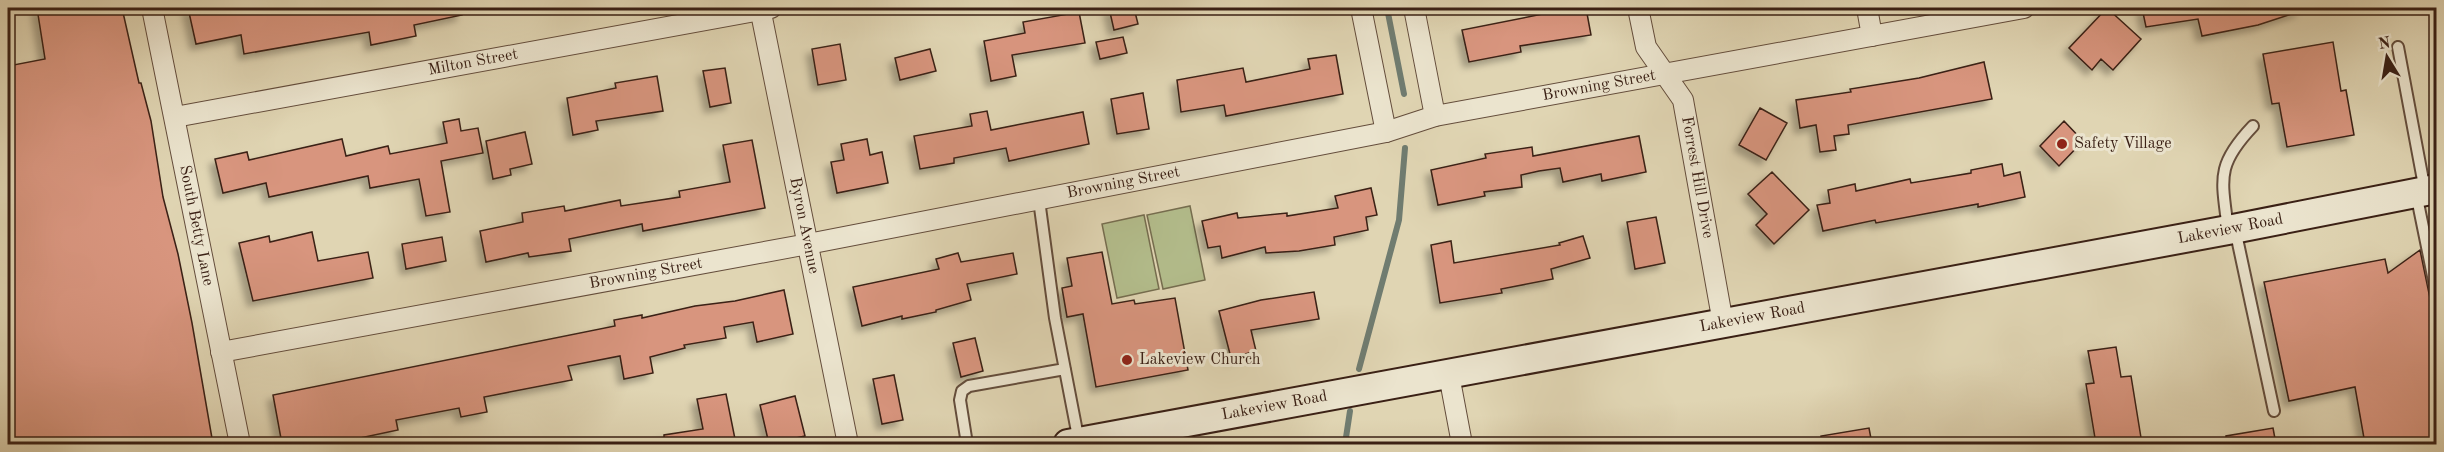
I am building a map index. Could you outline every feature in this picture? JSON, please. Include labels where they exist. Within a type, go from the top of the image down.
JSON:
[{"type":"street","name":"South Betty Lane","points":[[152,8],[240,444]]},
{"type":"street","name":"Milton Street","points":[[175,117],[764,8]]},
{"type":"street","name":"Byron Avenue","points":[[764,8],[848,444]]},
{"type":"street","points":[[1361,8],[1386,132]]},
{"type":"street","points":[[1414,8],[1435,116]]},
{"type":"street","name":"Forrest Hill Drive","points":[[1638,8],[1646,47],[1683,100],[1723,323]]},
{"type":"street","points":[[1866,8],[1872,36]]},
{"type":"street","name":"Browning Street","points":[[221,352],[1039,200],[1386,132],[1435,116],[2024,8]]},
{"type":"street","name":"Lakeview Road","points":[[1074,443],[1449,375],[2426,191]]},
{"type":"street","points":[[1449,375],[1462,444]]},
{"type":"lane","points":[[2398,47],[2426,191],[2436,291]]},
{"type":"lane","points":[[2253,126],[2229,154],[2222,179],[2274,411]]},
{"type":"lane","points":[[1039,200],[1074,443]]},
{"type":"lane","points":[[967,444],[960,400],[962,391],[969,386],[1065,369]]},
{"type":"green space","points":[[1190,206],[1205,280],[1163,289],[1147,215]]},
{"type":"green space","points":[[1144,215],[1159,289],[1117,298],[1102,224]]},
{"type":"building","points":[[37,8],[122,8],[139,83],[141,83],[151,121],[163,197],[178,254],[192,323],[213,444],[76,444],[76,442],[8,444],[8,66],[45,59]]},
{"type":"building","points":[[188,8],[461,8],[462,15],[414,25],[416,36],[371,45],[369,32],[244,54],[241,35],[196,44]]},
{"type":"building","points":[[1109,8],[1134,8],[1138,24],[1114,30]]},
{"type":"building","points":[[1542,8],[1586,8],[1591,35],[1520,46],[1521,52],[1469,62],[1462,30],[1543,14]]},
{"type":"building","points":[[2107,8],[2141,39],[2113,70],[2101,59],[2092,70],[2069,48]]},
{"type":"building","points":[[2142,8],[2301,8],[2301,11],[2258,25],[2202,36],[2198,19],[2146,27]]},
{"type":"building","points":[[1079,12],[1085,43],[1012,55],[1016,76],[991,81],[984,41],[1025,33],[1023,22]]},
{"type":"building","points":[[1123,37],[1127,53],[1100,59],[1096,42]]},
{"type":"building","points":[[2333,42],[2341,91],[2346,90],[2354,135],[2287,147],[2279,103],[2272,104],[2263,54]]},
{"type":"building","points":[[840,44],[846,80],[818,85],[812,49]]},
{"type":"building","points":[[930,49],[936,71],[900,80],[895,58]]},
{"type":"building","points":[[1336,55],[1343,94],[1226,116],[1224,105],[1181,112],[1177,80],[1243,68],[1246,82],[1310,69],[1308,59]]},
{"type":"building","points":[[1984,62],[1992,99],[1848,125],[1849,134],[1834,136],[1836,150],[1820,152],[1816,125],[1800,128],[1796,100],[1851,92],[1850,89],[1919,78]]},
{"type":"building","points":[[725,68],[731,103],[710,107],[703,71]]},
{"type":"building","points":[[657,76],[663,111],[596,121],[598,130],[573,135],[567,98],[616,88],[615,83]]},
{"type":"building","points":[[1143,93],[1149,129],[1117,134],[1111,99]]},
{"type":"building","points":[[1760,108],[1787,123],[1766,160],[1739,145]]},
{"type":"building","points":[[987,111],[991,130],[1083,112],[1089,144],[1009,161],[1006,148],[954,158],[954,163],[920,169],[914,136],[972,126],[970,114]]},
{"type":"building","points":[[459,119],[461,131],[478,128],[483,153],[441,161],[450,212],[426,216],[419,179],[370,188],[368,176],[269,197],[266,183],[223,193],[215,159],[247,152],[249,160],[342,139],[346,156],[388,146],[390,154],[447,143],[443,122]]},
{"type":"building","name":"Safety Village","points":[[2064,121],[2083,141],[2059,166],[2040,146]]},
{"type":"building","points":[[525,132],[532,164],[510,169],[511,175],[493,179],[486,141]]},
{"type":"building","points":[[1639,136],[1646,172],[1602,181],[1601,174],[1563,182],[1560,168],[1539,171],[1521,175],[1522,187],[1484,192],[1485,196],[1438,205],[1431,170],[1486,158],[1485,154],[1532,147],[1533,156]]},
{"type":"building","points":[[867,139],[870,155],[882,152],[888,183],[837,193],[831,162],[844,160],[841,144]]},
{"type":"building","points":[[752,140],[765,208],[643,231],[642,224],[569,239],[571,251],[529,257],[528,253],[486,262],[480,231],[523,222],[522,213],[564,206],[565,211],[620,200],[621,206],[680,197],[679,191],[730,182],[723,145]]},
{"type":"building","points":[[2002,164],[2004,176],[2020,172],[2025,197],[1876,223],[1875,220],[1823,231],[1817,205],[1830,203],[1828,190],[1855,184],[1856,191],[1910,179],[1911,183],[1971,173],[1971,170]]},
{"type":"building","points":[[1772,172],[1809,210],[1774,244],[1756,225],[1767,214],[1748,194]]},
{"type":"building","points":[[1371,188],[1377,215],[1366,217],[1368,230],[1334,237],[1335,245],[1299,251],[1266,253],[1265,247],[1222,258],[1220,246],[1208,248],[1202,221],[1237,213],[1238,218],[1287,213],[1287,216],[1338,208],[1335,196]]},
{"type":"building","points":[[1656,217],[1665,263],[1635,269],[1627,222]]},
{"type":"building","points":[[312,232],[318,261],[368,252],[373,278],[253,301],[239,243],[269,236],[270,242]]},
{"type":"building","points":[[1583,236],[1590,258],[1551,269],[1553,279],[1501,289],[1502,293],[1440,303],[1431,245],[1451,241],[1454,263],[1560,245],[1559,243]]},
{"type":"building","points":[[442,237],[446,261],[406,269],[402,244]]},
{"type":"building","points":[[2420,250],[2436,327],[2436,444],[2365,444],[2355,387],[2289,401],[2264,282],[2385,259],[2388,273]]},
{"type":"building","points":[[1102,252],[1112,304],[1134,300],[1135,304],[1175,298],[1188,370],[1096,387],[1083,314],[1067,317],[1062,288],[1072,286],[1067,258]]},
{"type":"building","points":[[958,253],[961,262],[1013,253],[1017,274],[967,284],[971,300],[936,310],[936,312],[902,319],[902,316],[862,326],[853,287],[939,269],[936,259]]},
{"type":"building","points":[[784,290],[793,334],[757,342],[753,322],[724,327],[726,338],[684,345],[685,348],[650,357],[653,373],[624,379],[620,356],[568,366],[572,380],[484,397],[487,412],[461,417],[459,408],[396,420],[398,430],[346,441],[328,444],[282,444],[273,395],[615,326],[614,320],[642,315],[642,318]]},
{"type":"building","points":[[1314,292],[1319,319],[1251,330],[1256,351],[1231,358],[1219,311],[1261,300]]},
{"type":"building","points":[[975,338],[983,371],[961,377],[953,343]]},
{"type":"building","points":[[2116,347],[2121,377],[2131,376],[2142,444],[2096,444],[2086,384],[2094,383],[2088,351]]},
{"type":"building","points":[[894,375],[903,420],[882,424],[873,379]]},
{"type":"building","points":[[726,394],[736,444],[664,444],[664,435],[703,429],[697,399]]},
{"type":"building","points":[[795,396],[805,436],[769,444],[760,405]]},
{"type":"building","points":[[1869,428],[1872,444],[1822,444],[1821,436]]},
{"type":"building","points":[[2273,428],[2276,444],[2226,444],[2226,436]]},
{"type":"waterway","points":[[1387,8],[1404,94]]},
{"type":"waterway","points":[[1359,369],[1399,220],[1405,148]]},
{"type":"waterway","points":[[1345,444],[1350,411]]},
{"type":"place","name":"Safety Village","points":[[2062,144]]},
{"type":"place","name":"Lakeview Church","points":[[1127,360]]}]
